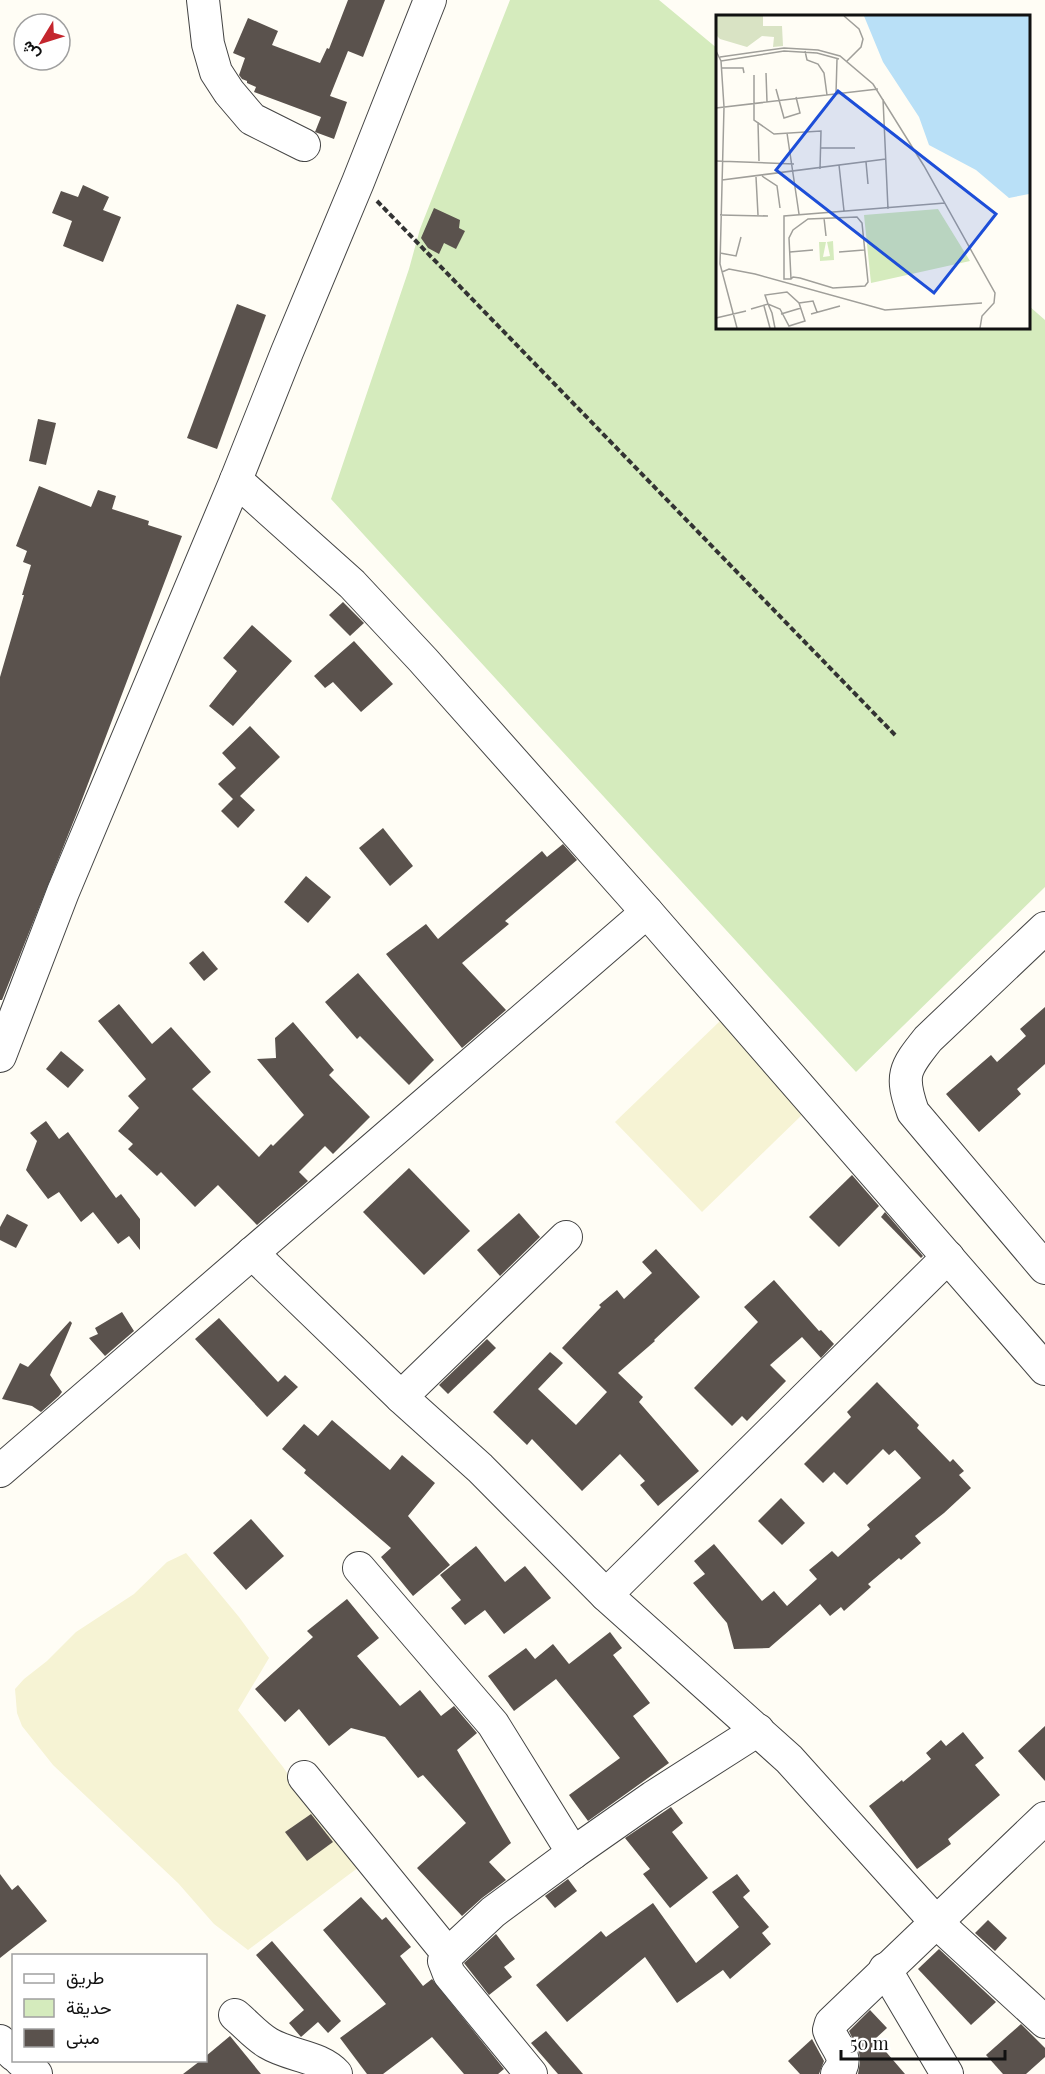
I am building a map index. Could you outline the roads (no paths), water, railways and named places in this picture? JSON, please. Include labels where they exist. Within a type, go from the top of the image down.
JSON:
[{"type":"street","points":[[203,0],[208,44],[216,72],[229,92],[252,120],[304,145]]},
{"type":"street","points":[[0,1056],[63,892],[236,480],[430,0]]},
{"type":"street","points":[[236,480],[352,584],[423,660],[647,912],[1045,1368]]},
{"type":"street","points":[[0,1471],[647,912]]},
{"type":"street","points":[[1045,928],[928,1039],[912,1059],[904,1074],[913,1112],[1045,1268]]},
{"type":"street","points":[[401,1397],[566,1238]]},
{"type":"street","points":[[252,1253],[401,1397],[480,1468],[606,1595],[789,1759],[936,1922],[1045,2022]]},
{"type":"street","points":[[606,1595],[948,1257]]},
{"type":"street","points":[[358,1568],[493,1724],[573,1853]]},
{"type":"street","points":[[531,2074],[449,1974],[444,1961],[448,1954],[493,1912],[573,1853],[653,1797],[758,1730]]},
{"type":"street","points":[[304,1777],[448,1954]]},
{"type":"street","points":[[837,2074],[843,2067],[844,2058],[828,2030],[831,2023],[1045,1818]]},
{"type":"street","points":[[885,1969],[947,2074]]},
{"type":"street","points":[[235,2015],[268,2043],[329,2067],[336,2074]]},
{"type":"street","points":[[0,2041],[12,2053]]},
{"type":"street","points":[[21,2062],[36,2074]]}]
